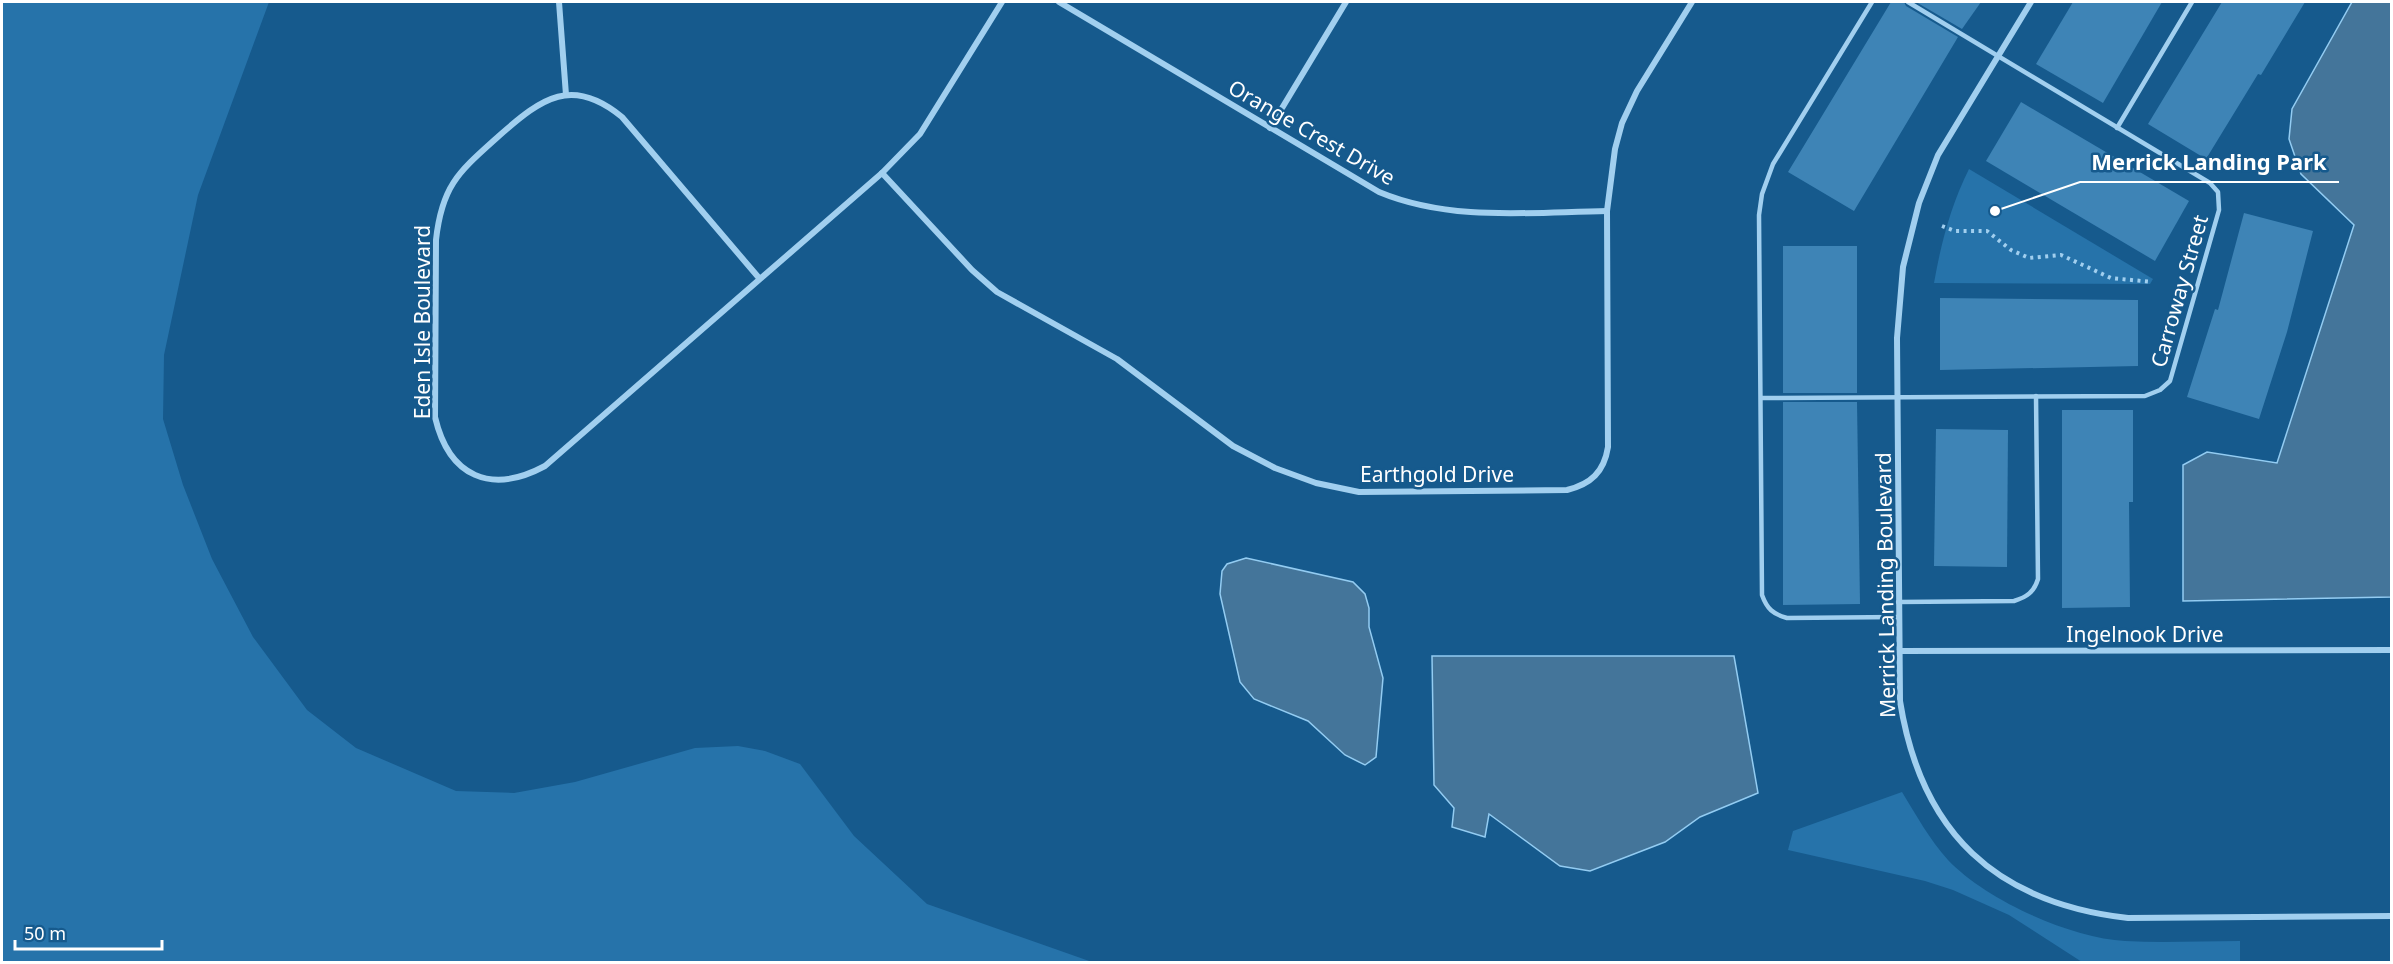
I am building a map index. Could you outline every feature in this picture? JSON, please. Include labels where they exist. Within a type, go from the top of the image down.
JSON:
[{"type":"street","points":[[559,2],[566,95]]},
{"type":"street","name":"Eden Isle Boulevard","points":[[759,278],[622,117],[605,103],[585,95],[566,95],[533,106],[459,173],[439,213],[436,240],[435,417],[440,437],[452,460],[468,472],[488,480],[524,477],[545,466],[882,173],[920,134],[1002,2]]},
{"type":"street","name":"Orange Crest Drive","points":[[1059,2],[1379,192],[1403,202],[1461,212],[1608,211]]},
{"type":"street","points":[[1270,128],[1346,2]]},
{"type":"street","name":"Earthgold Drive","points":[[882,173],[972,270],[997,292],[1117,359],[1233,446],[1286,472],[1316,483],[1359,492],[1567,490],[1583,486],[1597,475],[1605,464],[1608,447],[1608,211],[1612,167],[1622,123],[1637,92],[1692,2]]},
{"type":"street","name":"Merrick Landing Boulevard","points":[[2031,2],[1938,155],[1919,203],[1903,267],[1897,338],[1898,617],[1900,701],[1906,738],[1925,786],[1959,839],[1980,862],[2013,885],[2046,902],[2094,915],[2128,918],[2391,916]]},
{"type":"street","name":"Ingelnook Drive","points":[[1899,651],[2391,650]]},
{"type":"lane","points":[[1872,2],[1773,164],[1765,181],[1759,215],[1762,595],[1766,606],[1774,614],[1787,618],[1898,617]]},
{"type":"lane","name":"Carroway Street","points":[[1762,398],[2145,396],[2160,390],[2170,381],[2220,200],[2210,183],[1908,2]]},
{"type":"lane","points":[[2117,128],[2192,2]]},
{"type":"lane","points":[[1898,602],[2014,601],[2023,598],[2035,588],[2038,579],[2036,396]]},
{"type":"path","points":[[1942,226],[1955,231],[1987,231],[2011,250],[2030,258],[2061,255],[2111,278],[2152,282]]},
{"type":"shaded area","points":[[2,2],[269,2],[198,195],[164,355],[163,419],[183,485],[212,559],[253,637],[307,710],[356,748],[456,791],[514,793],[575,782],[695,748],[738,746],[765,751],[800,764],[854,836],[927,904],[1092,962],[2,962]]},
{"type":"shaded area","points":[[2352,2],[2391,2],[2391,597],[2183,601],[2183,465],[2207,452],[2277,463],[2354,225],[2301,174],[2289,139],[2292,109]]},
{"type":"shaded area","points":[[1969,169],[2153,279],[2150,284],[1934,283],[1947,224]]},
{"type":"shaded area","points":[[1246,558],[1353,582],[1365,594],[1369,608],[1369,627],[1383,678],[1376,757],[1365,765],[1345,755],[1308,721],[1254,699],[1240,682],[1220,594],[1222,571],[1227,564]]},
{"type":"shaded area","points":[[1432,656],[1734,656],[1758,793],[1700,817],[1665,842],[1590,871],[1560,866],[1489,814],[1485,837],[1452,827],[1454,808],[1434,785]]},
{"type":"shaded area","points":[[1902,792],[1929,836],[1948,860],[1964,875],[2006,902],[2055,925],[2103,938],[2139,942],[2240,941],[2240,962],[2082,962],[2009,915],[1953,890],[1925,881],[1788,850],[1793,831]]},
{"type":"building","points":[[1891,2],[1904,2],[1906,6],[1958,37],[1854,211],[1788,172]]},
{"type":"building","points":[[1916,2],[1981,2],[1962,29]]},
{"type":"building","points":[[2073,2],[2162,2],[2103,103],[2036,64]]},
{"type":"building","points":[[2222,2],[2305,2],[2206,159],[2148,124]]},
{"type":"building","points":[[2021,102],[2189,201],[2155,261],[1986,161]]},
{"type":"building","points":[[2244,213],[2313,231],[2287,332],[2259,419],[2187,397],[2215,309],[2218,310]]},
{"type":"building","points":[[1783,246],[1857,246],[1857,393],[1783,393]]},
{"type":"building","points":[[1940,298],[2138,300],[2138,366],[1940,370]]},
{"type":"building","points":[[1783,402],[1857,402],[1860,604],[1783,605]]},
{"type":"building","points":[[2062,410],[2133,410],[2133,502],[2129,502],[2130,607],[2062,608]]},
{"type":"building","points":[[1936,429],[2008,430],[2007,567],[1934,566]]},
{"type":"place","name":"Merrick Landing Park","points":[[1995,211]]}]
